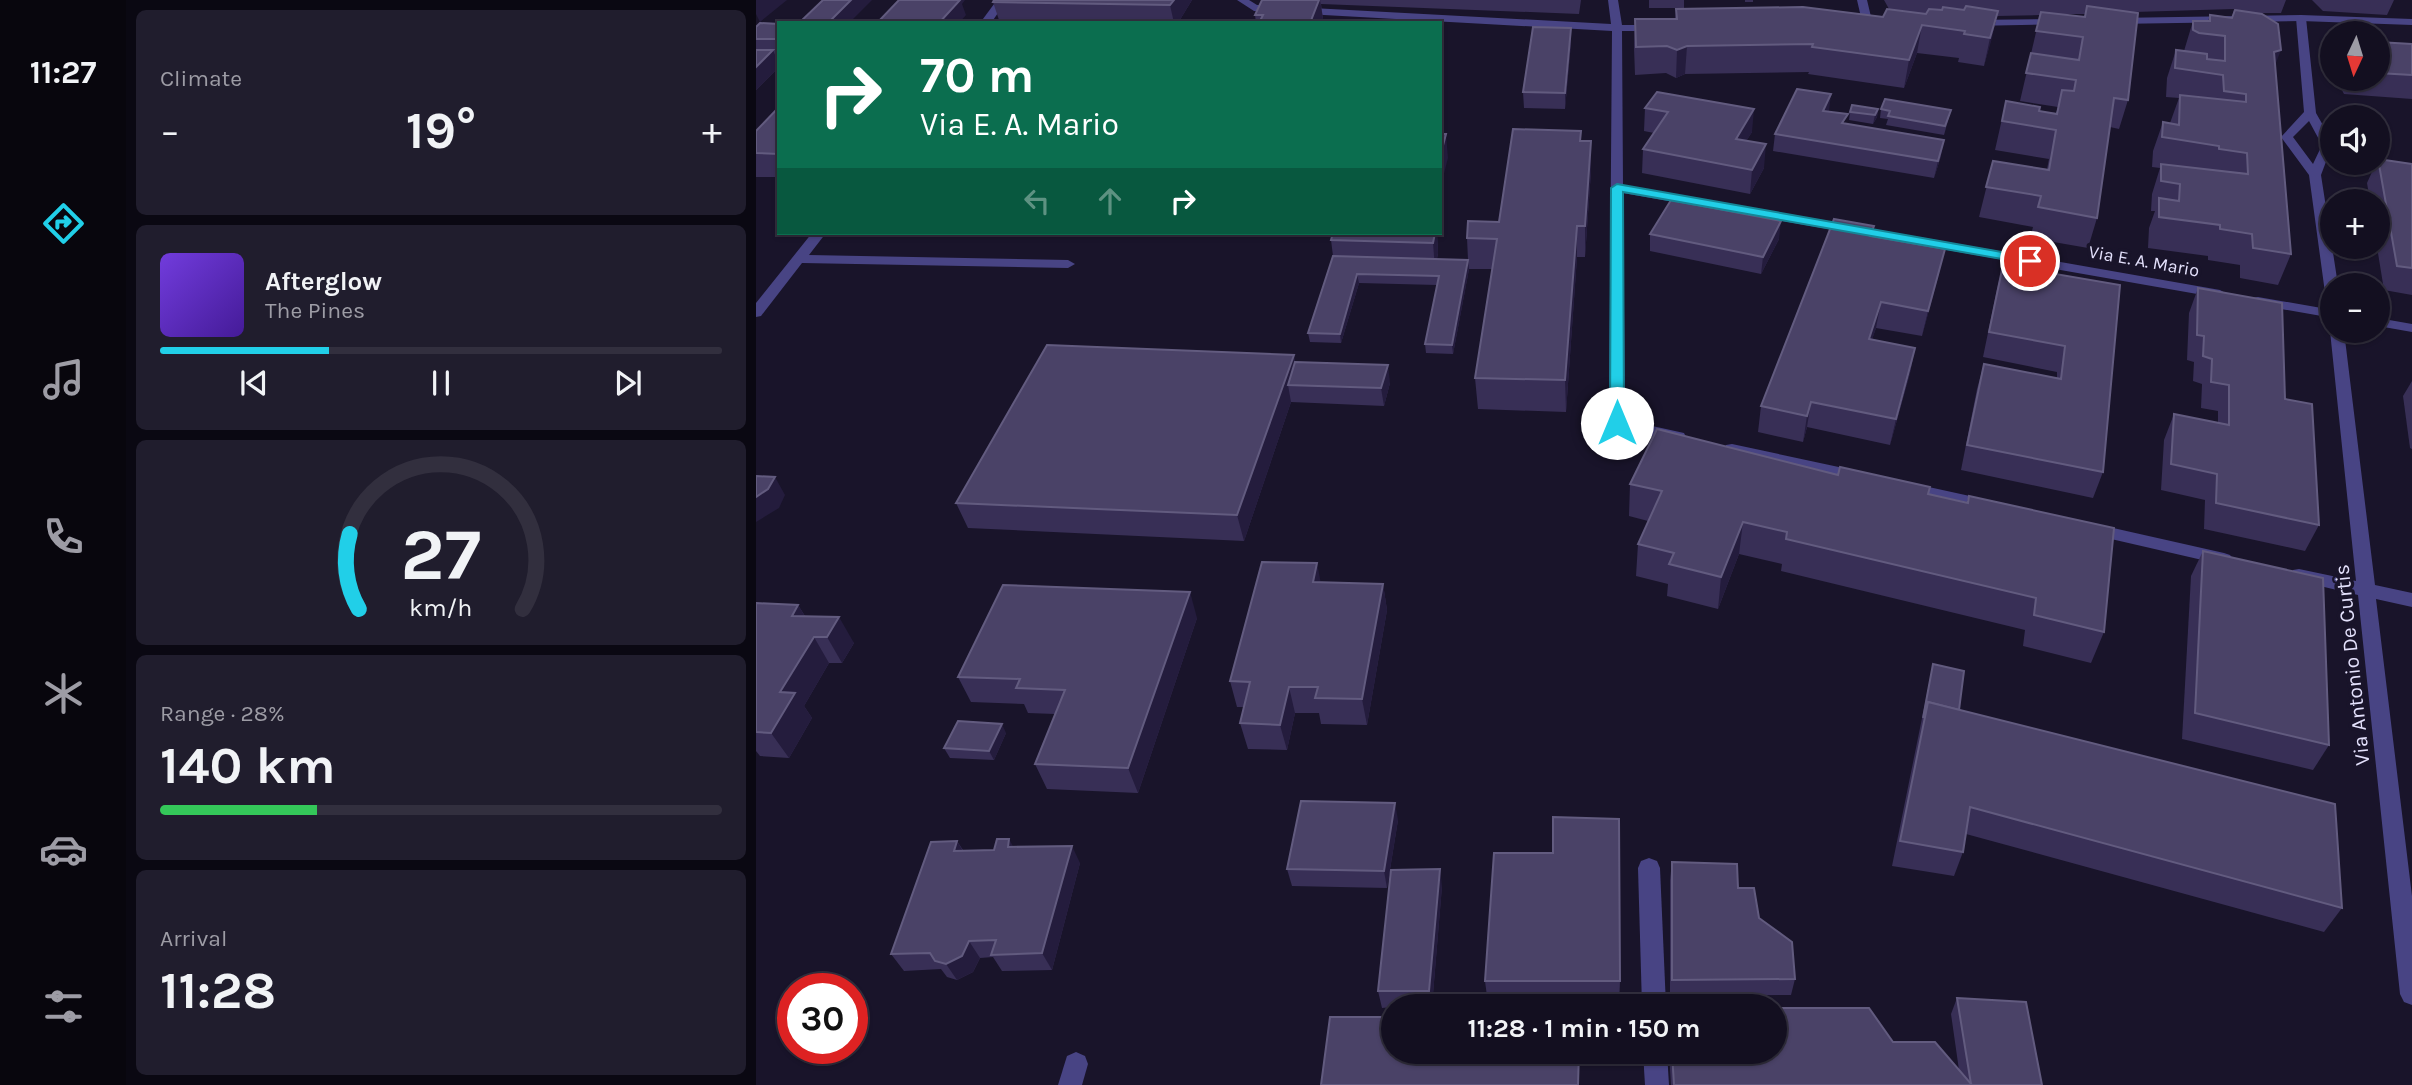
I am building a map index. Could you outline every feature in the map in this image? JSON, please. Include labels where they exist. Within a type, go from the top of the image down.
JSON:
[{"type":"street","points":[[987,21],[1003,0]]},
{"type":"street","points":[[1242,0],[1254,8],[1617,28],[1673,27]]},
{"type":"street","points":[[1613,0],[1617,28],[1617,423],[1999,508]]},
{"type":"street","points":[[1863,0],[1867,24]]},
{"type":"street","points":[[2301,18],[2310,113],[2328,145],[2315,175]]},
{"type":"street","points":[[2105,21],[2301,18],[2412,22]]},
{"type":"street","points":[[1965,23],[2077,22]]},
{"type":"street","points":[[1854,24],[1895,24]]},
{"type":"street","points":[[2310,113],[2287,137],[2315,175],[2329,273]]},
{"type":"street","name":"Via E. A. Mario","points":[[1617,188],[2320,312]]},
{"type":"street","points":[[756,313],[817,235]]},
{"type":"street","points":[[798,259],[1068,264]]},
{"type":"street","points":[[2390,324],[2412,328]]},
{"type":"street","name":"Via Antonio De Curtis","points":[[2338,343],[2412,994]]},
{"type":"street","points":[[2080,526],[2244,563]]},
{"type":"street","points":[[2285,572],[2412,600]]},
{"type":"street","points":[[1649,868],[1654,994]]},
{"type":"street","points":[[1656,1064],[1657,1085]]},
{"type":"building","points":[[823,0],[851,0],[830,21],[801,21]]},
{"type":"building","points":[[899,0],[960,0],[941,21],[879,21]]},
{"type":"building","points":[[1174,0],[1170,5],[993,2]]},
{"type":"building","points":[[1262,0],[1319,0],[1311,21],[1260,21],[1263,15],[1255,15]]},
{"type":"building","points":[[1966,6],[1998,11],[1990,38],[1964,34],[1965,31],[1922,25],[1909,60],[1812,47],[1813,44],[1687,46],[1677,50],[1667,46],[1636,47],[1635,19],[1677,19],[1676,9],[1803,7],[1883,17],[1887,9],[1926,14],[1929,9],[1942,10],[1943,7],[1964,10]]},
{"type":"building","points":[[2087,6],[2138,13],[2128,100],[2114,98],[2097,218],[2038,207],[2041,196],[1986,187],[1993,161],[2049,170],[2056,130],[2002,121],[2006,101],[2040,107],[2039,111],[2057,114],[2062,90],[2074,91],[2076,80],[2026,73],[2031,53],[2079,60],[2083,37],[2036,31],[2041,12],[2085,17]]},
{"type":"building","points":[[2235,10],[2262,14],[2278,24],[2281,50],[2274,52],[2291,254],[2253,248],[2252,234],[2220,229],[2220,225],[2159,217],[2159,198],[2179,201],[2180,184],[2161,181],[2161,164],[2248,174],[2247,153],[2162,137],[2163,122],[2179,125],[2180,95],[2246,102],[2246,94],[2224,91],[2223,75],[2175,68],[2176,50],[2207,54],[2207,59],[2225,61],[2225,36],[2199,33],[2193,30],[2193,21],[2210,21],[2210,15],[2232,18]]},
{"type":"building","points":[[760,23],[777,24],[777,39],[756,39],[756,27]]},
{"type":"building","points":[[1533,27],[1571,28],[1565,93],[1523,92]]},
{"type":"building","points":[[2390,43],[2412,44],[2412,75],[2390,74]]},
{"type":"building","points":[[756,50],[773,50],[756,67]]},
{"type":"building","points":[[1797,89],[1831,94],[1823,111],[1848,114],[1842,123],[1944,140],[1938,161],[1775,134]]},
{"type":"building","points":[[1657,92],[1754,109],[1736,139],[1766,144],[1752,170],[1643,149],[1668,112],[1645,108]]},
{"type":"building","points":[[1885,99],[1951,110],[1945,126],[1888,116],[1890,111],[1881,109]]},
{"type":"building","points":[[1852,105],[1878,109],[1875,115],[1850,112]]},
{"type":"building","points":[[777,109],[777,154],[756,153],[756,131]]},
{"type":"building","points":[[1513,129],[1581,131],[1580,141],[1591,141],[1585,226],[1577,226],[1565,380],[1475,378],[1497,239],[1467,238],[1468,221],[1499,222]]},
{"type":"building","points":[[1442,134],[1446,134],[1442,149]]},
{"type":"building","points":[[2390,161],[2412,164],[2412,268],[2397,266],[2390,227],[2390,189],[2383,189],[2381,175],[2390,175]]},
{"type":"building","points":[[1671,200],[1781,221],[1763,257],[1650,234]]},
{"type":"building","points":[[1834,219],[1874,226],[1870,236],[1945,249],[1928,311],[1881,302],[1869,339],[1915,348],[1896,419],[1811,402],[1807,416],[1761,406]]},
{"type":"building","points":[[1332,235],[1435,235],[1433,243],[1331,240]]},
{"type":"building","points":[[1333,256],[1468,260],[1452,345],[1425,344],[1439,276],[1357,274],[1340,334],[1308,333]]},
{"type":"building","points":[[2003,265],[2120,285],[2103,472],[1967,445],[1984,364],[2061,379],[2065,346],[1989,332]]},
{"type":"building","points":[[2198,288],[2282,303],[2285,399],[2312,404],[2319,525],[2216,503],[2217,474],[2171,464],[2174,414],[2229,425],[2229,385],[2211,382],[2212,359],[2203,356],[2204,336],[2197,335]]},
{"type":"building","points":[[1047,345],[1294,355],[1237,515],[956,503]]},
{"type":"building","points":[[1295,362],[1388,365],[1381,388],[1288,385]]},
{"type":"building","points":[[1657,429],[1838,475],[1840,467],[1930,487],[1928,494],[1968,503],[1969,496],[2114,528],[2104,632],[2034,615],[2036,598],[1786,539],[1787,532],[1743,522],[1721,577],[1669,564],[1674,553],[1638,544],[1662,491],[1630,484]]},
{"type":"building","points":[[756,476],[775,477],[768,489],[756,497]]},
{"type":"building","points":[[2203,551],[2323,578],[2329,745],[2195,713]]},
{"type":"building","points":[[1262,562],[1317,563],[1313,582],[1383,584],[1362,699],[1315,698],[1318,687],[1289,687],[1280,725],[1240,723],[1250,682],[1230,681]]},
{"type":"building","points":[[1003,585],[1190,592],[1128,768],[1035,764],[1065,690],[1016,688],[1020,679],[958,677]]},
{"type":"building","points":[[756,603],[798,605],[792,616],[839,617],[827,637],[814,637],[780,692],[795,693],[771,733],[756,732]]},
{"type":"building","points":[[1933,664],[1964,671],[1959,710],[1928,702],[1923,718]]},
{"type":"building","points":[[1928,702],[2335,804],[2342,908],[1970,807],[1963,852],[1900,841]]},
{"type":"building","points":[[958,721],[1002,724],[989,751],[944,748]]},
{"type":"building","points":[[1301,801],[1395,803],[1384,871],[1287,869]]},
{"type":"building","points":[[1553,817],[1619,819],[1620,981],[1485,981],[1494,853],[1553,853]]},
{"type":"building","points":[[997,839],[1009,839],[1008,847],[1072,846],[1042,953],[991,955],[996,940],[969,941],[962,956],[946,964],[935,961],[930,953],[891,954],[931,842],[957,841],[954,851],[994,850]]},
{"type":"building","points":[[1672,862],[1737,864],[1738,888],[1754,888],[1759,918],[1792,942],[1795,979],[1672,980]]},
{"type":"building","points":[[1440,869],[1429,991],[1378,991],[1391,870]]},
{"type":"building","points":[[1957,998],[2026,1002],[2042,1085],[1971,1084]]},
{"type":"building","points":[[1787,1008],[1869,1008],[1893,1042],[1935,1042],[1972,1085],[1674,1085],[1673,1064],[1787,1064]]},
{"type":"building","points":[[1330,1017],[1381,1017],[1381,1064],[1579,1064],[1578,1085],[1321,1085]]},
{"type":"route","points":[[1617,423],[1617,188],[2030,261]]}]
